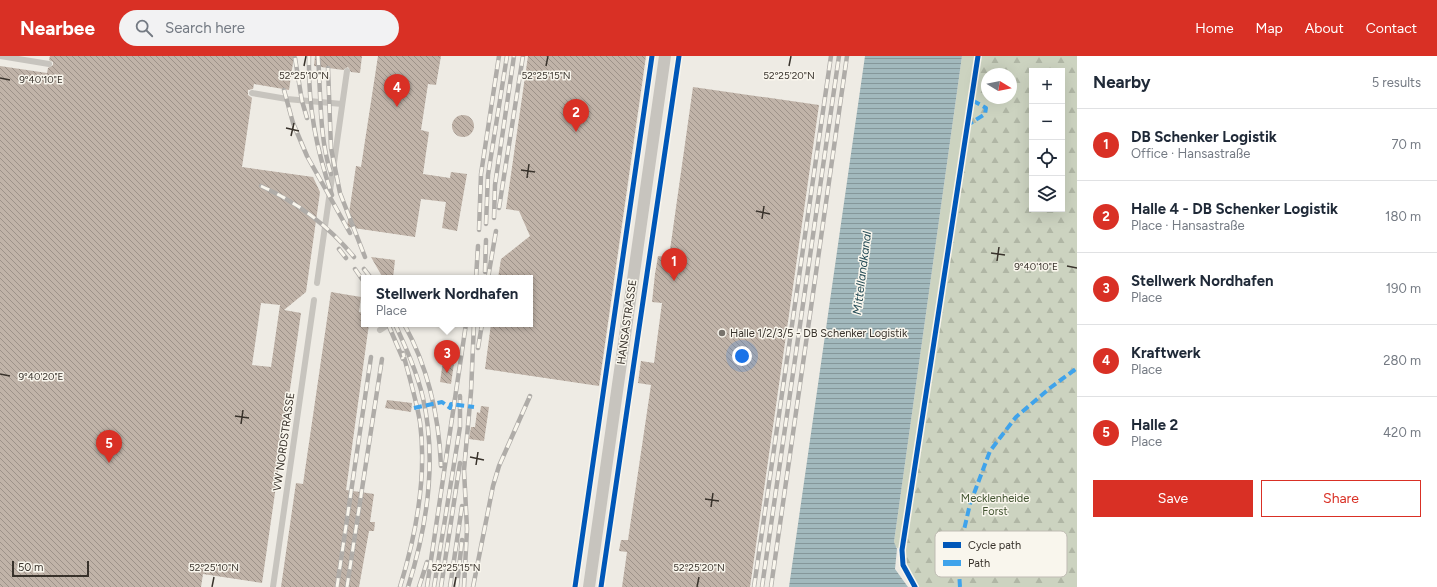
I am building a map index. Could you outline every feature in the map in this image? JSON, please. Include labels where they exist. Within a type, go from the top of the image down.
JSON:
[{"type":"street","name":"HANSASTRASSE","points":[[589,587],[665,56]]},
{"type":"lane","points":[[0,56],[49,64]]},
{"type":"lane","points":[[317,283],[348,71]]},
{"type":"lane","points":[[252,93],[287,99],[342,104]]},
{"type":"lane","name":"VW NORDSTRASSE","points":[[273,587],[314,300]]},
{"type":"lane","points":[[380,330],[384,327]]},
{"type":"green space","points":[[962,56],[976,56],[956,176],[900,550],[895,546],[894,542]]},
{"type":"green space","name":"Mecklenheide Forst","points":[[980,56],[1077,56],[1077,587],[919,587],[906,565],[905,548]]},
{"type":"water","name":"Mittellandkanal","points":[[865,56],[962,56],[894,542],[897,549],[895,569],[908,587],[789,587]]},
{"type":"building","points":[[50,56],[294,56],[289,90],[254,84],[253,89],[248,90],[248,95],[252,98],[242,167],[313,177],[320,192],[306,292],[284,310],[301,313],[262,583],[203,574],[201,587],[0,587],[0,66],[47,73],[48,68],[53,65],[53,62],[49,60]],"holes":[[[261,303],[280,305],[271,367],[252,365]]]},
{"type":"building","points":[[315,56],[362,56],[360,73],[351,72],[348,67],[343,70],[314,66]]},
{"type":"building","points":[[378,56],[441,56],[436,85],[428,84],[421,130],[429,132],[423,174],[450,178],[451,172],[467,174],[457,231],[442,228],[446,202],[421,199],[415,237],[347,227],[356,166],[361,167]]},
{"type":"building","points":[[528,56],[646,56],[599,386],[485,369],[491,327],[533,327],[533,275],[498,275],[501,259],[530,236],[519,211],[506,209]]},
{"type":"building","name":"Halle 1/2/3/5 - DB Schenker Logistik","points":[[693,87],[819,105],[750,587],[622,587],[627,552],[619,551],[621,540],[628,540],[651,385],[638,383],[641,361],[654,363],[662,303],[652,302],[655,274],[658,256],[669,257]]},
{"type":"building","points":[[463,115],[467,116],[473,122],[473,130],[467,136],[463,137],[459,136],[453,130],[452,126],[453,122],[459,116]]},
{"type":"building","points":[[371,257],[395,260],[393,275],[381,275]]},
{"type":"building","points":[[331,292],[361,297],[359,312],[361,312],[361,327],[369,327],[346,490],[374,494],[370,522],[375,522],[374,531],[369,531],[359,587],[281,587],[296,483],[303,484]]},
{"type":"building","points":[[443,361],[454,363],[451,384],[440,382]]},
{"type":"building","points":[[387,400],[412,403],[411,412],[385,408]]},
{"type":"building","points":[[481,406],[489,407],[484,441],[469,439],[471,427],[475,427],[477,412],[480,413]]},
{"type":"railway","points":[[309,56],[310,93],[314,127],[317,144],[332,195]]},
{"type":"railway","points":[[318,56],[322,131],[331,174]]},
{"type":"railway","points":[[479,230],[481,174],[499,56]]},
{"type":"railway","points":[[486,224],[488,175],[507,56]]},
{"type":"railway","points":[[494,218],[495,185],[514,56]]},
{"type":"railway","points":[[499,208],[523,56]]},
{"type":"railway","points":[[754,587],[831,56]]},
{"type":"railway","points":[[762,587],[839,56]]},
{"type":"railway","points":[[771,587],[847,56]]},
{"type":"railway","points":[[295,58],[302,101],[307,118]]},
{"type":"railway","points":[[328,68],[331,148],[340,193],[365,257]]},
{"type":"railway","points":[[284,90],[293,123],[307,156],[350,233]]},
{"type":"railway","points":[[261,186],[300,207],[312,216],[334,235],[354,257]]},
{"type":"railway","points":[[489,275],[496,231]]},
{"type":"railway","points":[[485,272],[486,240]]},
{"type":"railway","points":[[476,275],[478,246]]},
{"type":"railway","points":[[339,249],[346,258]]},
{"type":"railway","points":[[355,269],[361,278]]},
{"type":"railway","points":[[364,269],[369,275]]},
{"type":"railway","points":[[389,327],[403,359]]},
{"type":"railway","points":[[396,327],[411,360],[421,388],[427,421],[429,445],[428,493],[425,517],[415,564],[408,587]]},
{"type":"railway","points":[[406,327],[420,357],[431,393],[438,429],[441,466]]},
{"type":"railway","points":[[427,587],[466,327]]},
{"type":"railway","points":[[464,587],[467,529],[464,470],[471,392],[474,327]]},
{"type":"railway","points":[[478,348],[482,327]]},
{"type":"railway","points":[[400,587],[411,547],[419,505],[422,463],[420,422],[403,353]]},
{"type":"railway","points":[[337,587],[371,357]]},
{"type":"railway","points":[[347,587],[382,359]]},
{"type":"railway","points":[[434,587],[460,427],[460,396]]},
{"type":"railway","points":[[473,587],[493,486],[499,466],[530,396]]},
{"type":"railway","points":[[441,587],[460,463]]},
{"type":"railway","points":[[450,587],[462,506]]},
{"type":"railway","points":[[457,587],[462,540]]},
{"type":"railway","points":[[419,587],[427,562]]},
{"type":"marked path","points":[[966,126],[985,114],[986,108],[970,99]]},
{"type":"marked path","points":[[964,531],[970,504],[990,451],[1016,417],[1050,388],[1077,368]]},
{"type":"marked path","points":[[414,408],[442,402],[450,408],[451,404],[474,407]]},
{"type":"marked path","points":[[959,577],[960,587]]},
{"type":"cycle path","points":[[575,587],[652,56]]},
{"type":"cycle path","points":[[601,587],[679,56]]},
{"type":"cycle path","points":[[915,587],[903,565],[902,550],[978,56]]},
{"type":"place","name":"Kraftwerk","points":[[397,107]]},
{"type":"place","name":"Halle 4 - DB Schenker Logistik","points":[[576,132]]},
{"type":"place","name":"DB Schenker Logistik","points":[[674,281]]},
{"type":"place","name":"Halle 1/2/3/5 - DB Schenker Logistik","points":[[722,333]]},
{"type":"place","name":"Stellwerk Nordhafen","points":[[447,373]]},
{"type":"place","name":"Halle 2","points":[[109,463]]}]
